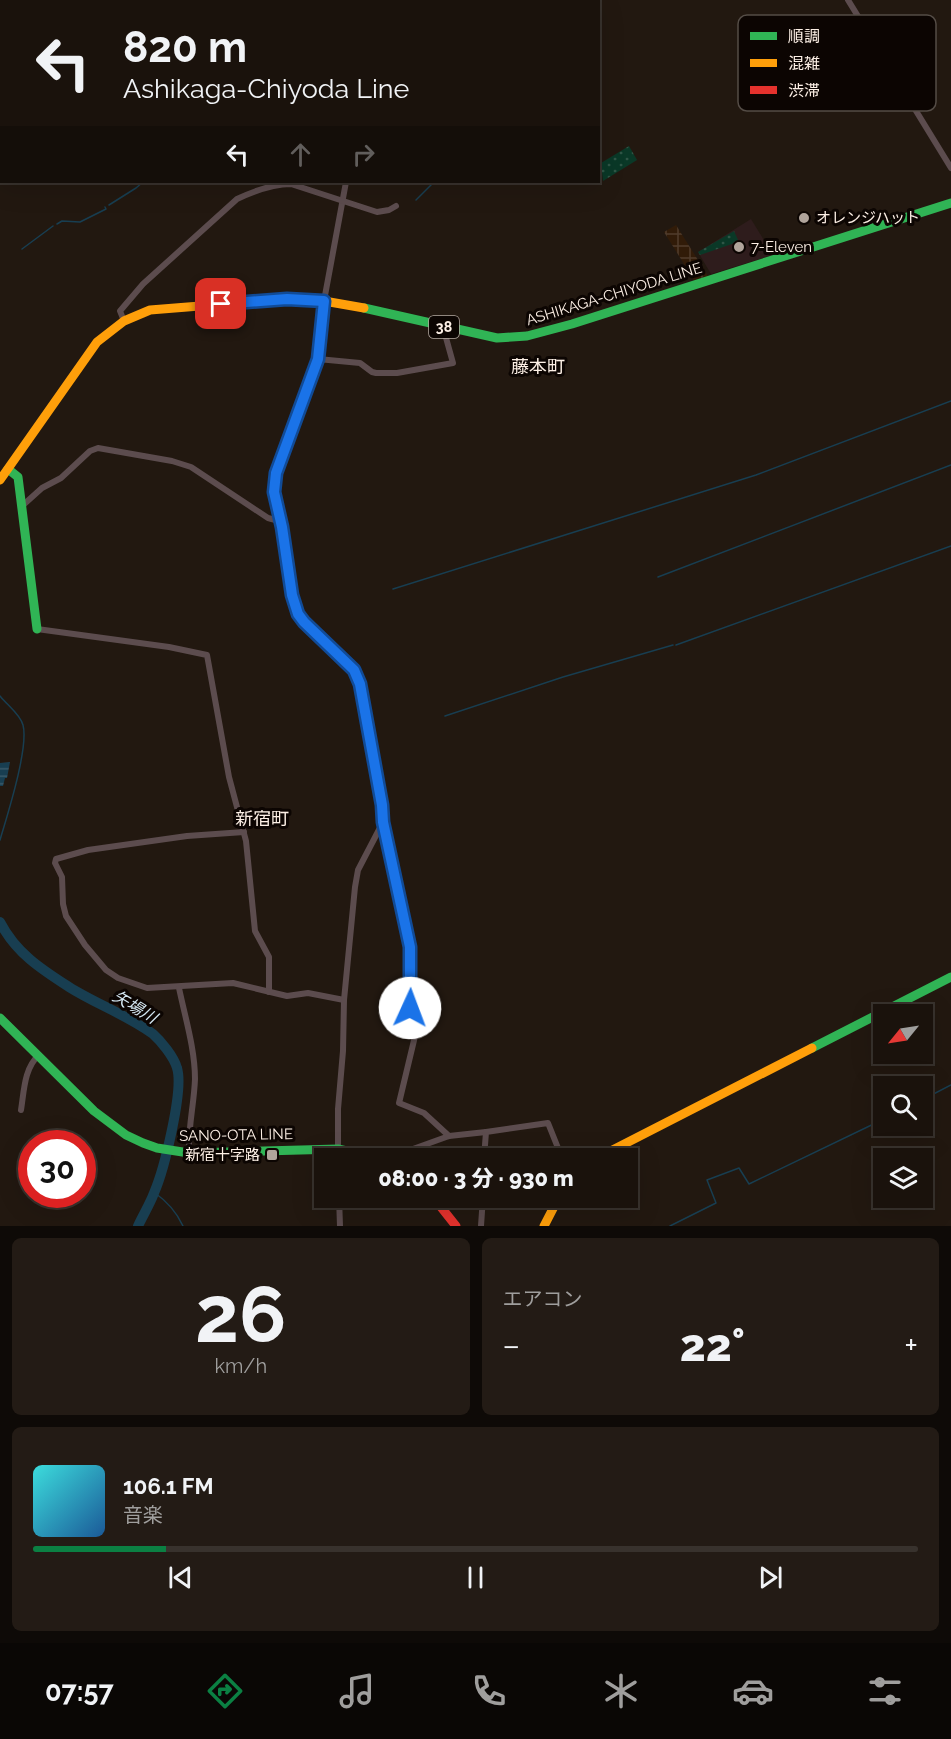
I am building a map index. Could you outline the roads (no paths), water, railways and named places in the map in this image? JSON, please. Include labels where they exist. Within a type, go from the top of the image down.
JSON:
[{"type":"main road","name":"ASHIKAGA-CHIYODA LINE","points":[[0,480],[90,351],[106,333],[140,313],[161,309],[287,299],[324,301],[497,338],[516,338],[540,334],[951,203]]},
{"type":"main road","points":[[8,469],[18,477],[37,629]]},
{"type":"main road","points":[[617,1148],[951,977]]},
{"type":"main road","name":"SANO-OTA LINE","points":[[0,1018],[86,1104],[110,1125],[126,1135],[159,1148],[189,1153],[314,1148]]},
{"type":"main road","points":[[442,1208],[456,1226]]},
{"type":"main road","points":[[544,1226],[553,1208]]},
{"type":"street","points":[[848,0],[857,15]]},
{"type":"street","points":[[916,111],[951,168]]},
{"type":"street","points":[[124,321],[120,311],[143,284],[237,199],[280,183],[291,184],[377,212],[396,206]]},
{"type":"street","points":[[346,183],[324,301],[318,359],[276,473],[274,492],[282,527],[292,595],[298,614],[354,670],[360,684],[382,805],[383,822],[410,947],[410,1008],[416,1032],[399,1103],[424,1113],[449,1136]]},
{"type":"street","points":[[318,359],[360,363],[376,373],[397,373],[453,363],[443,327]]},
{"type":"street","points":[[22,506],[42,488],[61,478],[90,451],[98,448],[172,461],[191,467],[268,518],[279,521]]},
{"type":"street","points":[[37,629],[169,647],[207,655],[229,777],[244,832],[255,932],[269,957],[269,992]]},
{"type":"street","points":[[338,1148],[344,1000],[358,870],[383,822]]},
{"type":"street","points":[[244,832],[187,836],[88,850],[55,860],[63,882],[64,912],[106,970],[125,981],[147,988],[179,988],[233,983],[287,996],[308,993],[344,1000]]},
{"type":"street","points":[[179,988],[195,1077],[189,1129],[189,1153]]},
{"type":"street","points":[[21,1110],[32,1062],[39,1055]]},
{"type":"street","points":[[416,1148],[449,1136],[548,1123],[558,1148]]},
{"type":"street","points":[[485,1148],[486,1132]]},
{"type":"street","points":[[339,1208],[340,1226]]},
{"type":"street","points":[[481,1226],[482,1208]]},
{"type":"water","points":[[10,762],[7,778],[3,786],[0,786],[0,763]]},
{"type":"waterway","points":[[109,205],[142,183]]},
{"type":"waterway","points":[[416,200],[433,183]]},
{"type":"waterway","points":[[57,224],[62,221],[80,222],[106,209],[105,207]]},
{"type":"waterway","points":[[22,249],[53,226]]},
{"type":"waterway","points":[[393,589],[756,475],[951,401]]},
{"type":"waterway","points":[[658,577],[951,465]]},
{"type":"waterway","points":[[676,645],[951,546]]},
{"type":"waterway","points":[[445,716],[563,677],[673,645]]},
{"type":"waterway","points":[[0,696],[19,717],[23,725],[24,736],[16,782],[0,840]]},
{"type":"waterway","name":"矢場川","points":[[0,922],[21,951],[49,974],[153,1034],[167,1050],[177,1068],[178,1094],[168,1149],[151,1201],[138,1226]]},
{"type":"waterway","points":[[933,1094],[951,1085]]},
{"type":"waterway","points":[[670,1226],[716,1203],[707,1180],[739,1168],[749,1184],[873,1124]]},
{"type":"waterway","points":[[155,1193],[171,1207],[183,1226]]},
{"type":"place","name":"オレンジハット","points":[[804,218]]},
{"type":"place","name":"7-Eleven","points":[[739,247]]},
{"type":"place","name":"新宿十字路","points":[[272,1155]]},
{"type":"district","name":"藤本町","points":[[538,366]]},
{"type":"district","name":"新宿町","points":[[262,818]]}]
